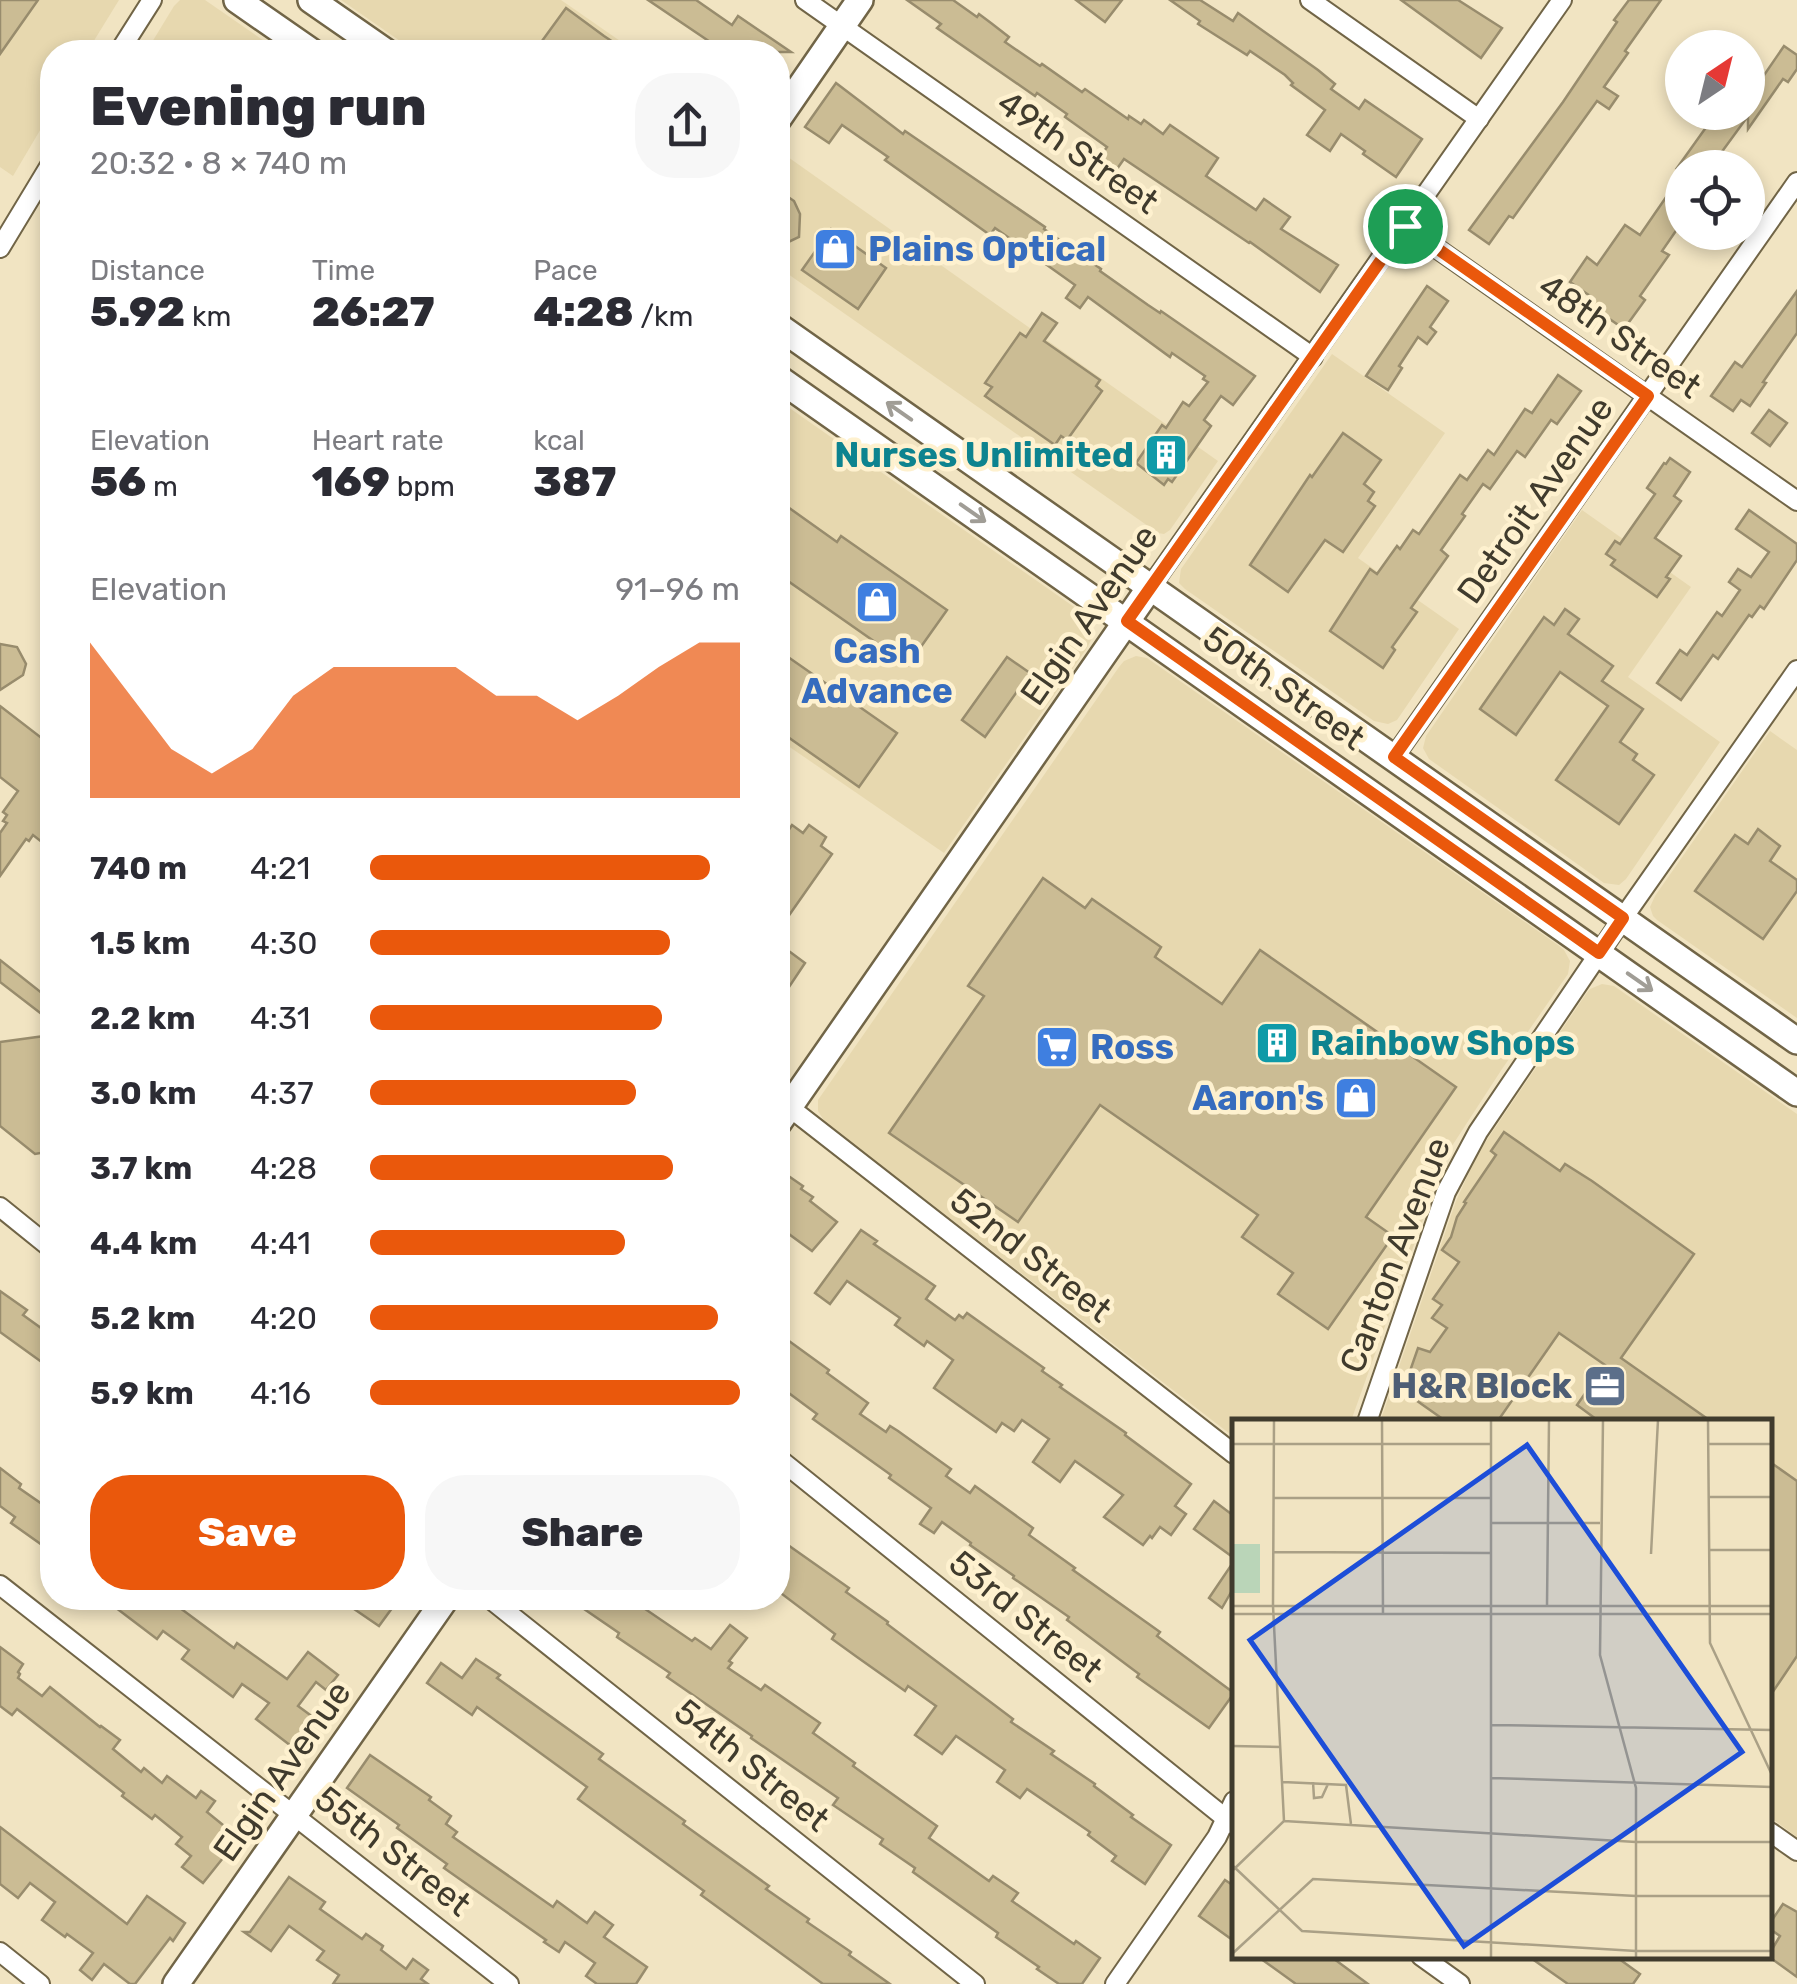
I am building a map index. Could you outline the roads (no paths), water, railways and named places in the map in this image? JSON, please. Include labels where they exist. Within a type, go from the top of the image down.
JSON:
[{"type":"main road","points":[[237,0],[295,40]]},
{"type":"main road","points":[[312,0],[369,40]]},
{"type":"main road","points":[[790,102],[860,0]]},
{"type":"main road","name":"50th Street","points":[[790,334],[1797,1041]]},
{"type":"main road","name":"50th Street","points":[[790,386],[1797,1092]]},
{"type":"main road","name":"Elgin Avenue","points":[[790,1105],[1151,586]]},
{"type":"main road","name":"Elgin Avenue","points":[[176,1984],[438,1610]]},
{"type":"street","points":[[127,40],[152,0]]},
{"type":"street","name":"49th Street","points":[[805,0],[1313,357]]},
{"type":"street","points":[[1310,0],[1479,119]]},
{"type":"street","name":"Elgin Avenue","points":[[1151,586],[1562,0]]},
{"type":"street","points":[[0,248],[40,182]]},
{"type":"street","name":"Detroit Avenue","points":[[1394,757],[1797,182]]},
{"type":"street","name":"48th Street","points":[[1405,226],[1797,501]]},
{"type":"street","name":"Canton Avenue","points":[[1368,1419],[1458,1166],[1599,953],[1797,670]]},
{"type":"street","name":"52nd Street","points":[[790,1120],[1232,1452]]},
{"type":"street","points":[[0,1207],[40,1239]]},
{"type":"street","name":"53rd Street","points":[[790,1468],[1231,1822]]},
{"type":"street","name":"55th Street","points":[[0,1585],[509,1984]]},
{"type":"street","name":"54th Street","points":[[504,1610],[975,1984]]},
{"type":"street","points":[[1115,1984],[1231,1822]]},
{"type":"street","points":[[1772,1833],[1797,1852]]},
{"type":"street","points":[[0,1952],[40,1984]]},
{"type":"street","points":[[1424,1959],[1460,1984]]},
{"type":"place","name":"Plains Optical","points":[[835,249]]},
{"type":"place","name":"Nurses Unlimited","points":[[1166,455]]},
{"type":"place","name":"Cash Advance","points":[[877,602]]},
{"type":"place","name":"Rainbow Shops","points":[[1277,1043]]},
{"type":"place","name":"Ross","points":[[1057,1047]]},
{"type":"place","name":"Aaron's","points":[[1356,1098]]},
{"type":"place","name":"H&R Block","points":[[1605,1386]]}]
